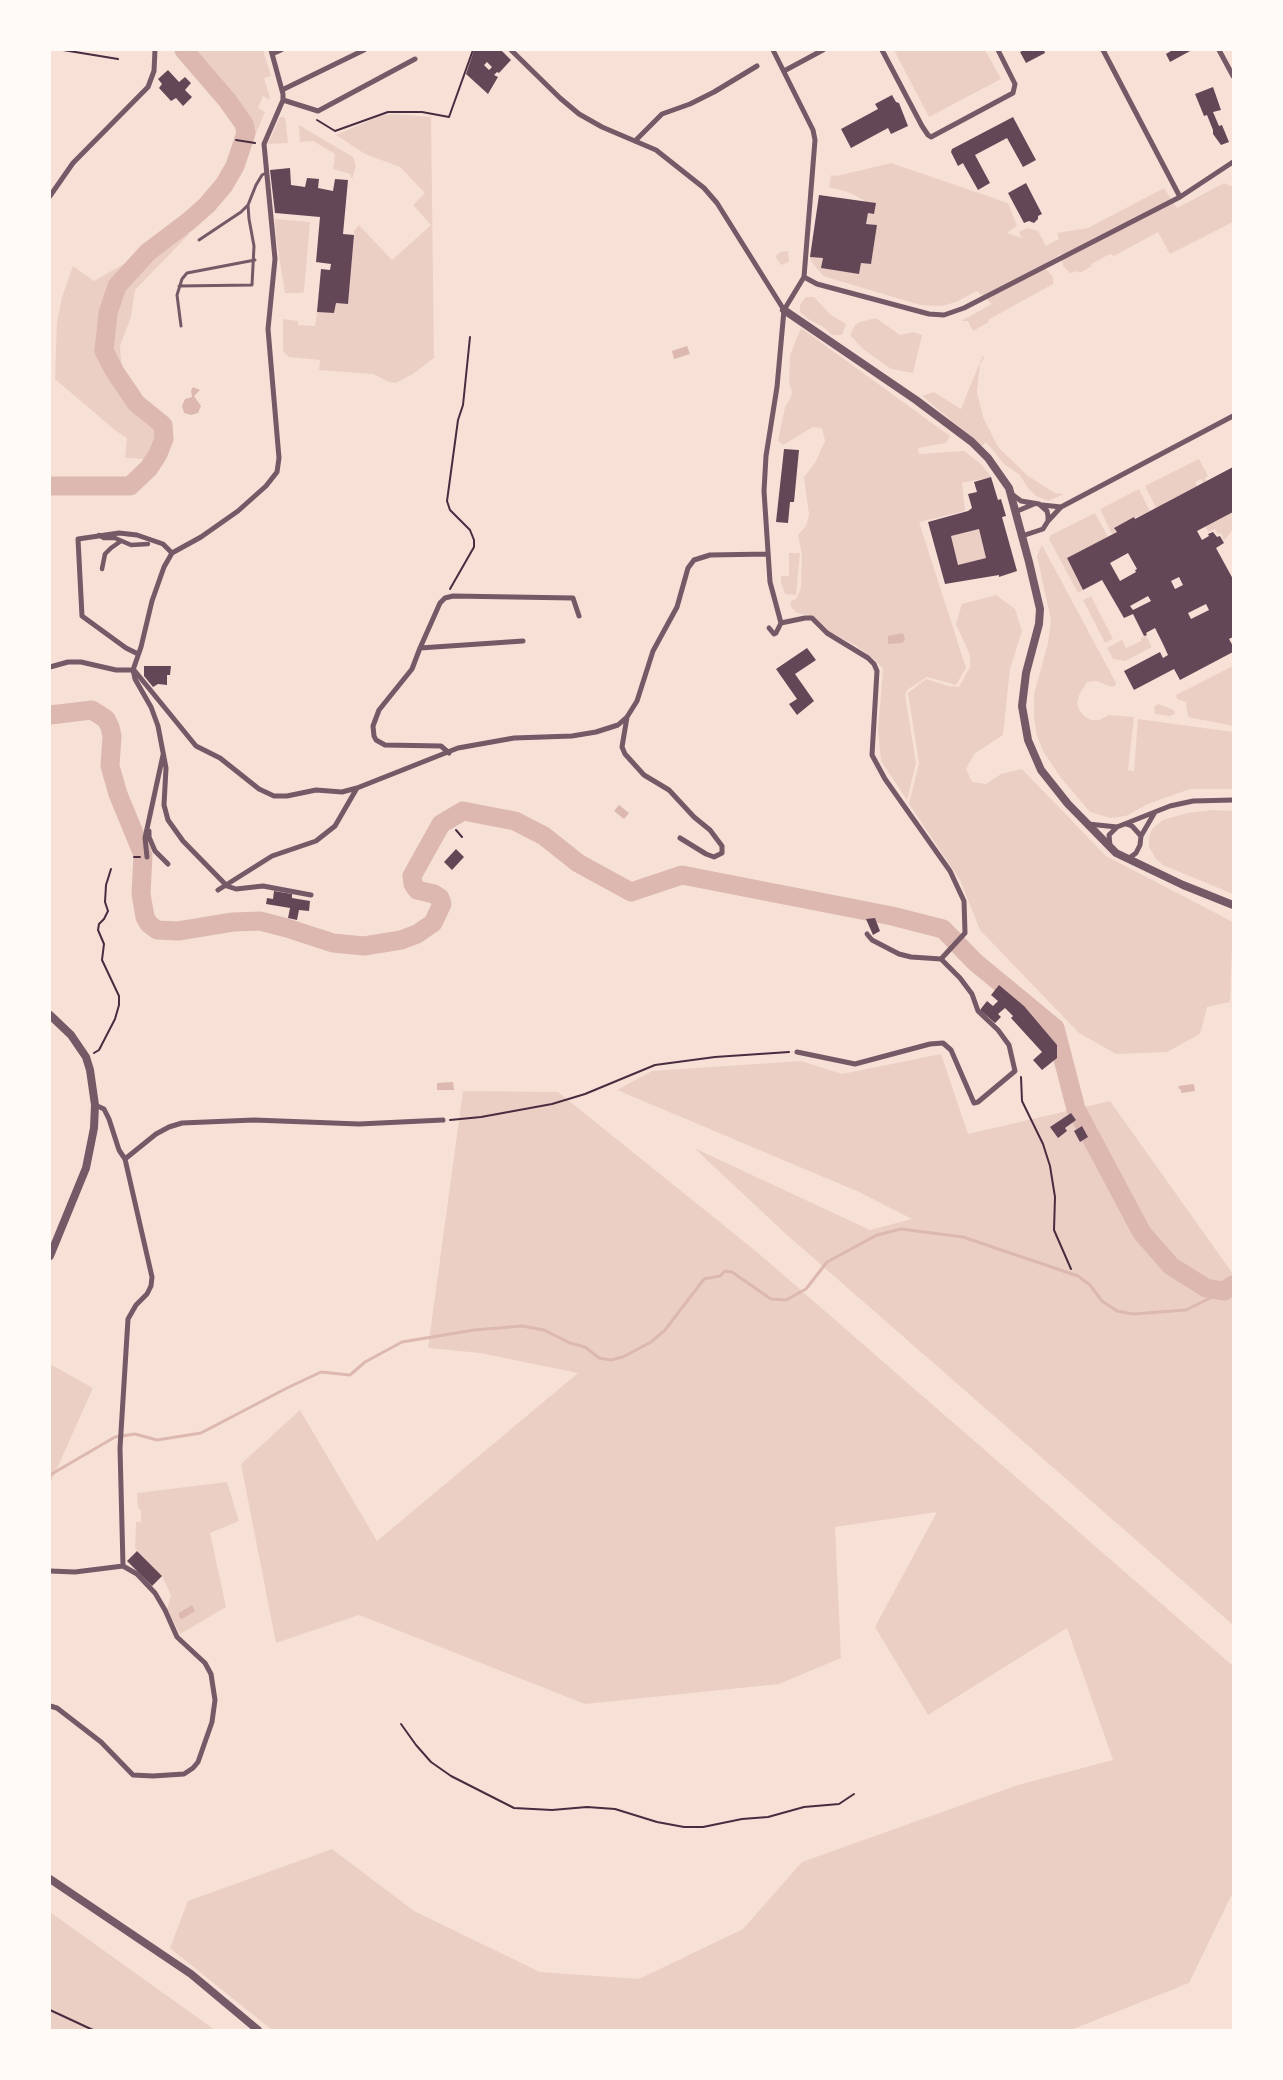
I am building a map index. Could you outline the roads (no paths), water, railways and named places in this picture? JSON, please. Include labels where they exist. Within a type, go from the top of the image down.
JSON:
[{"type":"street","points":[[50,196],[73,163],[148,87],[154,71],[155,50]]},
{"type":"street","points":[[281,50],[272,52],[283,100],[264,144],[275,259],[268,329],[279,458],[277,472],[266,486],[238,511],[202,537],[172,553],[164,567],[152,601],[134,670],[134,678],[151,706],[158,726],[166,768],[164,805],[168,820],[183,841],[227,886],[236,888],[263,886],[311,895]]},
{"type":"street","points":[[282,90],[364,50]]},
{"type":"street","points":[[511,50],[579,114],[602,127],[656,150],[713,197],[784,310],[916,400],[972,442],[988,458],[1016,498],[1062,507]]},
{"type":"street","points":[[769,628],[774,634],[781,624],[770,582],[764,491],[766,456],[777,387],[784,310],[804,276],[816,140],[813,130],[773,50]]},
{"type":"street","points":[[784,71],[823,50]]},
{"type":"street","points":[[882,50],[922,126],[928,135],[931,136],[973,115],[1015,90],[1015,84],[998,50]]},
{"type":"street","points":[[1103,50],[1180,197]]},
{"type":"street","points":[[1219,50],[1233,76]]},
{"type":"street","points":[[283,100],[318,111],[415,59]]},
{"type":"street","points":[[635,141],[662,114],[690,104],[714,92],[757,66]]},
{"type":"street","points":[[804,276],[811,282],[836,289],[929,314],[944,315],[964,308],[1180,197],[1233,162]]},
{"type":"street","points":[[1022,536],[1039,532],[1062,507],[1233,416]]},
{"type":"street","points":[[1009,488],[1040,609],[1039,624],[1023,690],[1024,724],[1041,770],[1068,804],[1110,847],[1127,860],[1233,905]]},
{"type":"street","points":[[1015,512],[1028,505],[1039,504],[1047,511],[1048,521]]},
{"type":"street","points":[[138,654],[126,648],[82,616],[78,539],[119,533],[137,535],[163,544],[172,553]]},
{"type":"street","points":[[99,535],[104,538],[115,538],[131,545],[148,544]]},
{"type":"street","points":[[102,569],[105,554],[110,548],[121,541]]},
{"type":"street","points":[[134,670],[196,746],[220,758],[259,789],[274,796],[287,796],[316,790],[342,792],[357,788],[458,748],[514,738],[572,736],[596,732],[618,725],[627,717],[637,701],[653,651],[677,607],[688,568],[694,560],[710,555],[768,554]]},
{"type":"street","points":[[449,753],[441,746],[385,745],[376,740],[373,726],[379,710],[412,669],[440,603],[445,598],[452,596],[573,598],[578,616]]},
{"type":"street","points":[[781,624],[812,618],[832,637],[868,658],[874,664],[877,671],[872,755],[885,779],[950,871],[964,901],[965,933],[942,957],[911,957],[899,954],[872,940],[867,934]]},
{"type":"street","points":[[420,648],[523,641]]},
{"type":"street","points":[[50,668],[68,662],[81,662],[116,670],[134,670]]},
{"type":"street","points":[[627,717],[622,747],[625,754],[644,775],[669,790],[694,817],[710,830],[722,846],[722,852],[714,857],[680,838]]},
{"type":"street","points":[[147,858],[145,838],[163,752]]},
{"type":"street","points":[[218,890],[227,886],[258,862],[316,841],[334,826],[357,788]]},
{"type":"street","points":[[1110,847],[1109,835],[1117,827],[1155,812],[1193,801],[1233,800]]},
{"type":"street","points":[[1127,860],[1136,853],[1140,845],[1141,836],[1155,812]]},
{"type":"street","points":[[1088,824],[1117,827]]},
{"type":"street","points":[[1125,824],[1132,826],[1141,836]]},
{"type":"street","points":[[148,825],[149,837],[155,851],[168,864]]},
{"type":"street","points":[[797,1052],[855,1064],[930,1044],[943,1043],[951,1050],[974,1102],[978,1102],[1015,1071],[1008,1045],[998,1030],[978,1011],[972,994],[942,957]]},
{"type":"street","points":[[50,1015],[71,1035],[86,1057],[90,1070],[95,1105],[94,1128],[86,1168],[50,1256]]},
{"type":"street","points":[[95,1105],[104,1109],[107,1114],[119,1150],[125,1159],[152,1277],[151,1286],[147,1294],[136,1304],[128,1319],[120,1444],[123,1566]]},
{"type":"street","points":[[125,1159],[156,1134],[169,1126],[182,1123],[254,1120],[359,1124],[443,1120]]},
{"type":"street","points":[[50,1572],[75,1572],[123,1566],[137,1574],[155,1593],[177,1637],[205,1663],[211,1674],[215,1700],[212,1722],[198,1762],[184,1774],[133,1776],[101,1742],[57,1708],[50,1706]]},
{"type":"street","points":[[50,1879],[191,1974],[258,2030]]},
{"type":"lane","points":[[199,240],[241,212],[248,205],[259,180],[267,172]]},
{"type":"lane","points":[[179,286],[252,285],[255,260],[248,205]]},
{"type":"lane","points":[[181,326],[177,295],[179,286],[187,273],[255,260]]},
{"type":"waterway","points":[[50,486],[130,486],[149,468],[158,454],[164,439],[163,425],[136,403],[115,372],[104,351],[108,313],[117,286],[148,252],[189,221],[207,205],[224,185],[235,166],[246,133],[244,124],[227,100],[184,50]]},
{"type":"waterway","points":[[50,715],[92,710],[106,719],[110,727],[112,736],[110,766],[118,794],[143,855],[141,894],[145,917],[149,924],[157,930],[178,931],[233,922],[260,921],[333,943],[364,946],[401,940],[417,934],[433,923],[442,904],[440,898],[434,894],[417,890],[413,884],[412,876],[441,824],[463,811],[515,821],[544,836],[578,863],[631,892],[682,875],[892,916],[943,929],[975,962],[1055,1028],[1076,1109],[1142,1233],[1171,1266],[1206,1288],[1224,1291],[1233,1285]]},
{"type":"waterway","points":[[50,1475],[115,1437],[135,1434],[157,1440],[201,1433],[321,1372],[350,1375],[365,1362],[402,1342],[474,1330],[522,1326],[544,1330],[570,1343],[585,1347],[599,1358],[611,1360],[623,1357],[651,1342],[665,1330],[704,1279],[720,1276],[725,1271],[732,1272],[771,1299],[786,1300],[806,1289],[827,1262],[877,1235],[901,1229],[963,1237],[1078,1276],[1090,1285],[1102,1301],[1117,1311],[1133,1314],[1186,1310],[1224,1291]]}]
